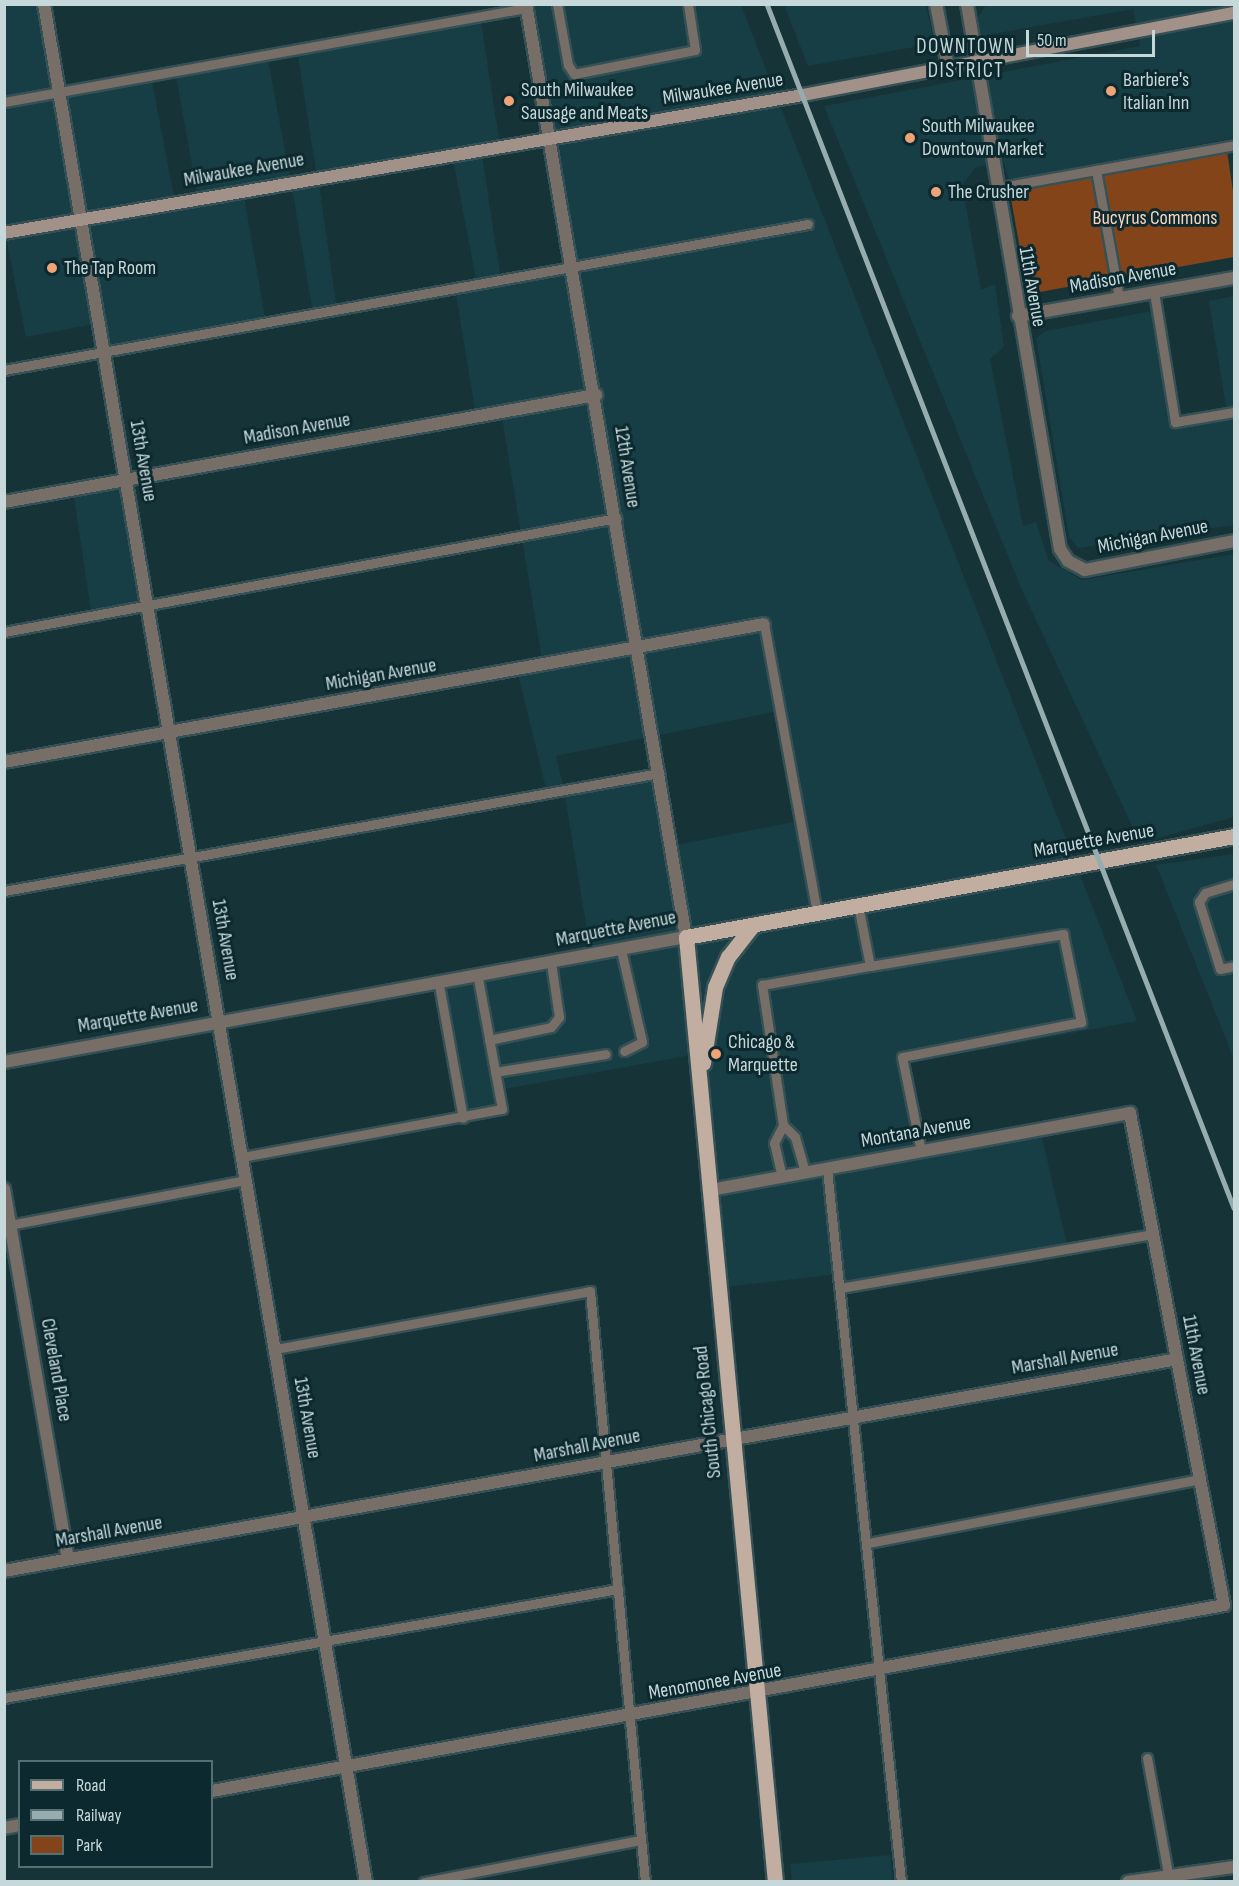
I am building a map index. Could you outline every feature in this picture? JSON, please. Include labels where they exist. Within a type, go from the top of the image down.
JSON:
[{"type":"main road","name":"Marquette Avenue","points":[[686,937],[1234,836]]},
{"type":"main road","points":[[699,1084],[716,987],[728,957],[753,925]]},
{"type":"main road","name":"South Chicago Road","points":[[686,937],[733,1438],[754,1695],[775,1881]]},
{"type":"street","name":"13th Avenue","points":[[44,4],[306,1518],[366,1881]]},
{"type":"street","points":[[936,4],[948,68]]},
{"type":"street","name":"11th Avenue","points":[[967,4],[1054,531],[1064,556],[1078,568]]},
{"type":"street","name":"12th Avenue","points":[[526,6],[596,395],[686,937]]},
{"type":"street","name":"Milwaukee Avenue","points":[[4,233],[948,68],[1234,13]]},
{"type":"street","name":"Madison Avenue","points":[[1018,316],[1234,278]]},
{"type":"street","name":"Madison Avenue","points":[[4,501],[596,395]]},
{"type":"street","name":"Michigan Avenue","points":[[1078,568],[1234,541]]},
{"type":"street","name":"Michigan Avenue","points":[[4,762],[764,624]]},
{"type":"street","name":"Marquette Avenue","points":[[4,1062],[478,978],[686,937]]},
{"type":"street","name":"11th Avenue","points":[[1130,1113],[1224,1605]]},
{"type":"street","name":"Montana Avenue","points":[[709,1190],[1130,1113]]},
{"type":"street","name":"Cleveland Place","points":[[4,1189],[8,1226],[68,1559]]},
{"type":"street","name":"Marshall Avenue","points":[[4,1571],[1177,1359]]},
{"type":"street","name":"Menomonee Avenue","points":[[213,1791],[754,1695],[1224,1605]]},
{"type":"street","points":[[1128,1881],[1234,1867]]},
{"type":"lane","points":[[557,4],[568,65],[574,74],[695,50],[688,4]]},
{"type":"lane","points":[[4,102],[526,6]]},
{"type":"lane","points":[[996,188],[1234,144]]},
{"type":"lane","points":[[1096,170],[1119,298]]},
{"type":"lane","points":[[4,370],[808,224]]},
{"type":"lane","points":[[1155,292],[1175,422],[1234,412]]},
{"type":"lane","points":[[4,632],[148,607],[615,518]]},
{"type":"lane","points":[[764,624],[817,913]]},
{"type":"lane","points":[[4,891],[659,773]]},
{"type":"lane","points":[[1234,884],[1205,893],[1199,902],[1220,969],[1234,966]]},
{"type":"lane","points":[[858,905],[870,966]]},
{"type":"lane","points":[[782,1177],[774,1143],[783,1125],[762,985],[1063,934],[1081,1022],[902,1057],[921,1151]]},
{"type":"lane","points":[[621,950],[642,1042],[624,1051]]},
{"type":"lane","points":[[489,1040],[551,1027],[559,1017],[551,963]]},
{"type":"lane","points":[[242,1157],[463,1119],[502,1109],[478,978]]},
{"type":"lane","points":[[439,984],[463,1119]]},
{"type":"lane","points":[[495,1072],[606,1054]]},
{"type":"lane","points":[[783,1125],[795,1137],[805,1173]]},
{"type":"lane","points":[[827,1169],[882,1670],[901,1881]]},
{"type":"lane","points":[[8,1226],[246,1180]]},
{"type":"lane","points":[[840,1288],[1153,1234]]},
{"type":"lane","points":[[275,1349],[590,1291],[645,1881]]},
{"type":"lane","points":[[868,1543],[1200,1479]]},
{"type":"lane","points":[[4,1698],[618,1589]]},
{"type":"lane","points":[[1147,1758],[1168,1874]]},
{"type":"lane","points":[[424,1881],[641,1840]]},
{"type":"shaded area","points":[[5,5],[44,5],[60,92],[151,76],[175,202],[198,198],[175,71],[267,55],[291,182],[243,191],[266,323],[104,352],[99,323],[26,337],[5,233]]},
{"type":"shaded area","points":[[526,5],[741,5],[1137,1021],[910,1063],[928,1150],[1040,1129],[1068,1249],[840,1288],[838,1274],[716,1288],[697,1054],[499,1090],[502,1109],[463,1118],[439,985],[591,955],[564,790],[547,793],[517,670],[543,665],[501,412],[476,416],[455,288],[477,284],[452,154],[318,177],[337,310],[313,314],[291,182],[317,177],[297,49],[480,16],[500,145],[481,149],[501,280],[572,267]],"holes":[[[779,711],[799,821],[671,846],[659,773],[564,790],[556,756]]]},
{"type":"shaded area","points":[[784,5],[926,5],[933,37],[920,46],[808,66]]},
{"type":"shaded area","points":[[986,5],[1234,5],[1234,138],[1013,179],[1008,178],[1004,162],[976,167],[962,185],[981,290],[995,284],[1004,347],[990,359],[1023,526],[1036,522],[1049,561],[1082,580],[1234,554],[1234,817],[1140,843],[1022,590],[824,106],[1140,46],[1133,9],[981,36],[976,20]]},
{"type":"shaded area","points":[[1234,296],[1234,406],[1226,407],[1209,301]]},
{"type":"shaded area","points":[[1152,311],[1171,428],[1234,417],[1234,525],[1078,548],[1069,537],[1036,338],[1046,331]]},
{"type":"shaded area","points":[[126,480],[148,607],[92,618],[73,490]]},
{"type":"shaded area","points":[[1234,854],[1234,1059],[1156,865]]},
{"type":"shaded area","points":[[890,1855],[893,1881],[792,1881],[790,1864]]},
{"type":"green space","name":"Bucyrus Commons","points":[[1227,151],[1234,198],[1234,257],[1034,293],[1027,288],[1010,193]]},
{"type":"railway","points":[[767,4],[1234,1208]]},
{"type":"place","name":"Barbiere's Italian Inn","points":[[1111,91]]},
{"type":"place","name":"South Milwaukee Sausage and Meats","points":[[509,101]]},
{"type":"place","name":"South Milwaukee Downtown Market","points":[[910,138]]},
{"type":"place","name":"The Crusher","points":[[936,192]]},
{"type":"place","name":"The Tap Room","points":[[52,268]]},
{"type":"place","name":"Chicago & Marquette","points":[[716,1054]]},
{"type":"district","name":"DOWNTOWN DISTRICT","points":[[966,59]]}]
